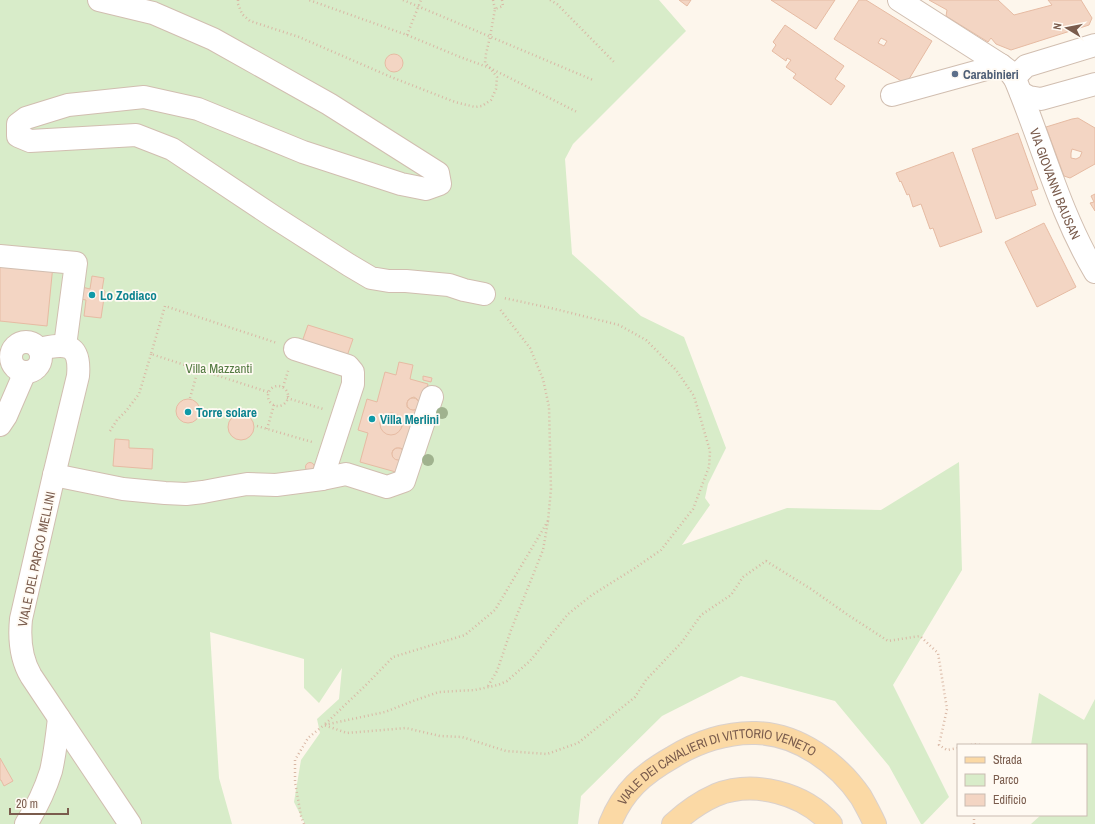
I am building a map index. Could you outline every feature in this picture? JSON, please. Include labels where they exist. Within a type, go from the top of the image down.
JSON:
[{"type":"main road","name":"VIALE DEI CAVALIERI DI VITTORIO VENETO","points":[[610,824],[619,805],[630,789],[665,761],[706,741],[733,734],[756,733],[777,736],[794,742],[810,749],[827,761],[845,777],[860,796],[875,824]]},
{"type":"main road","name":"VIALE DEI CAVALIERI DI VITTORIO VENETO","points":[[673,824],[690,810],[713,797],[728,792],[749,789],[774,792],[802,802],[816,810],[831,824]]},
{"type":"street","points":[[99,0],[152,13],[214,39],[329,104],[438,173],[440,184],[426,189],[402,184],[303,152],[198,109],[144,98],[68,105],[26,118],[18,124],[18,136],[30,141],[136,136],[172,149],[274,217],[371,278],[388,281],[449,285],[484,294]]},
{"type":"street","points":[[899,0],[1013,79],[1029,97],[1041,99],[1095,84]]},
{"type":"street","points":[[892,95],[1013,79],[1026,66],[1095,45]]},
{"type":"street","name":"VIA GIOVANNI BAUSAN","points":[[1013,79],[1063,208],[1095,272]]},
{"type":"street","points":[[0,256],[76,264],[65,346],[39,349]]},
{"type":"street","points":[[28,342],[36,345],[41,354],[39,365],[30,371],[25,372],[16,368],[11,360],[13,350],[8,343],[28,342]]},
{"type":"street","name":"VIALE DEL PARCO MELLINI","points":[[65,346],[74,351],[77,355],[79,367],[78,376],[24,608],[20,641],[23,657],[28,671],[130,824]]},
{"type":"street","points":[[295,349],[348,366],[353,372],[353,384],[322,479]]},
{"type":"street","points":[[0,425],[25,372]]},
{"type":"street","points":[[54,475],[101,485],[144,491],[186,494],[247,484],[276,485],[322,479],[346,474],[387,487],[404,481],[432,396]]},
{"type":"street","points":[[26,824],[48,779],[60,718]]},
{"type":"path","points":[[238,0],[242,14],[250,21],[299,37],[455,102],[475,107],[482,106],[492,100],[496,89],[497,78],[485,63],[495,9],[493,0]]},
{"type":"path","points":[[309,0],[407,35],[490,68],[577,112]]},
{"type":"path","points":[[403,0],[593,80]]},
{"type":"path","points":[[407,35],[421,0]]},
{"type":"path","points":[[495,9],[502,6],[502,0]]},
{"type":"path","points":[[550,0],[557,4],[614,62]]},
{"type":"path","points":[[324,725],[385,712],[439,692],[475,690],[498,685],[507,681],[530,661],[568,614],[592,595],[661,550],[693,509],[709,468],[710,451],[694,396],[676,370],[646,340],[619,325],[555,308],[484,294]]},
{"type":"path","points":[[484,294],[499,307],[530,348],[543,379],[549,407],[551,489],[543,550],[511,630],[497,671],[488,686]]},
{"type":"path","points":[[110,431],[117,420],[139,394],[165,306],[295,349]]},
{"type":"path","points":[[151,354],[268,392]]},
{"type":"path","points":[[190,398],[198,370]]},
{"type":"path","points":[[275,386],[283,387],[287,392],[288,398],[285,403],[279,406],[274,405],[270,402],[268,392],[275,386]]},
{"type":"path","points":[[288,398],[342,415]]},
{"type":"path","points":[[267,429],[274,405]]},
{"type":"path","points":[[257,426],[332,447]]},
{"type":"path","points":[[304,824],[301,816],[295,782],[295,760],[308,738],[364,687],[393,657],[465,635],[495,610],[548,521]]},
{"type":"path","points":[[324,725],[347,734],[406,728],[440,736],[462,737],[506,751],[547,754],[578,743],[635,697],[646,680],[682,642],[701,615],[731,595],[743,577],[766,561],[811,589],[888,641],[920,636],[932,647],[938,653],[947,708],[939,745],[947,750],[957,748]]},
{"type":"green space","name":"Villa Mazzanti","points":[[0,0],[659,0],[686,31],[573,144],[565,159],[572,254],[641,316],[684,337],[726,448],[708,484],[705,498],[710,505],[682,545],[787,508],[881,510],[959,462],[962,570],[893,685],[949,797],[923,824],[921,824],[889,766],[835,701],[741,676],[662,716],[581,796],[578,824],[305,824],[294,802],[301,760],[320,733],[317,719],[339,699],[342,668],[319,703],[304,688],[304,659],[210,632],[219,778],[232,824],[0,824]]},
{"type":"green space","points":[[1039,693],[1084,720],[1095,699],[1095,824],[1031,824],[1040,816],[1087,816],[1087,744],[1031,744]]},
{"type":"building","points":[[679,0],[691,0],[687,6]]},
{"type":"building","points":[[771,0],[835,0],[816,29]]},
{"type":"building","points":[[859,0],[866,0],[932,41],[906,84],[834,39]],"holes":[[[881,38],[887,41],[884,46],[878,43]]]},
{"type":"building","points":[[929,0],[998,0],[1014,15],[1052,5],[1048,0],[1081,0],[1092,18],[1089,25],[1011,50],[996,44],[991,38],[988,42],[946,16],[947,10]]},
{"type":"building","points":[[785,25],[844,66],[835,79],[845,86],[831,105],[793,78],[796,74],[786,67],[791,60],[787,58],[786,61],[772,51],[776,45],[773,42]]},
{"type":"building","points":[[394,54],[400,57],[403,63],[400,69],[394,72],[388,69],[385,63],[388,57]]},
{"type":"building","points":[[1078,118],[1095,128],[1095,164],[1070,178],[1064,176],[1046,127]],"holes":[[[1072,149],[1082,152],[1080,157],[1076,159],[1071,158]]]},
{"type":"building","points":[[1018,133],[1038,189],[1031,191],[1036,205],[996,219],[972,149]]},
{"type":"building","points":[[953,152],[982,232],[940,247],[933,228],[930,229],[921,204],[913,207],[909,194],[907,195],[896,173]]},
{"type":"building","points":[[1095,194],[1095,211],[1090,203],[1094,202],[1091,196]]},
{"type":"building","points":[[1044,223],[1076,287],[1037,307],[1005,242]]},
{"type":"building","points":[[0,259],[53,265],[47,326],[0,321]]},
{"type":"building","name":"Lo Zodiaco","points":[[92,276],[104,278],[102,290],[105,291],[101,318],[84,316],[86,300],[80,299],[82,287],[90,289]]},
{"type":"building","points":[[308,325],[353,339],[347,356],[302,342]]},
{"type":"building","name":"Villa Merlini","points":[[399,362],[413,365],[410,379],[428,384],[403,474],[360,462],[368,433],[358,430],[367,399],[377,402],[385,372],[396,375]],"holes":[[[414,397],[419,402],[417,409],[414,410],[407,407],[408,400]],[[393,413],[399,416],[402,421],[402,427],[398,432],[393,434],[387,433],[382,429],[380,423],[382,417]],[[396,448],[403,449],[404,452],[402,458],[399,460],[393,457],[393,450]]]},
{"type":"building","points":[[423,376],[432,378],[431,382],[423,380]]},
{"type":"building","points":[[411,398],[415,398],[419,404],[415,410],[411,410],[407,406],[407,402]]},
{"type":"building","name":"Torre solare","points":[[188,399],[197,402],[200,411],[197,420],[188,423],[179,420],[176,411],[179,402]]},
{"type":"building","points":[[391,413],[395,414],[401,420],[401,428],[395,434],[391,435],[387,434],[381,428],[380,424],[381,420],[387,414]]},
{"type":"building","points":[[241,414],[250,418],[254,427],[250,436],[241,440],[232,436],[228,427],[232,418]]},
{"type":"building","points":[[115,439],[129,440],[129,448],[153,449],[152,469],[113,466]]},
{"type":"building","points":[[398,448],[402,450],[404,454],[402,458],[398,460],[394,458],[392,454],[394,450]]},
{"type":"building","points":[[310,462],[315,467],[310,472],[305,467]]},
{"type":"building","points":[[0,758],[13,781],[4,786],[0,780]]},
{"type":"place","name":"Carabinieri","points":[[955,74]]},
{"type":"place","name":"Lo Zodiaco","points":[[92,295]]},
{"type":"place","name":"Torre solare","points":[[188,412]]},
{"type":"place","name":"Villa Merlini","points":[[372,419]]}]
